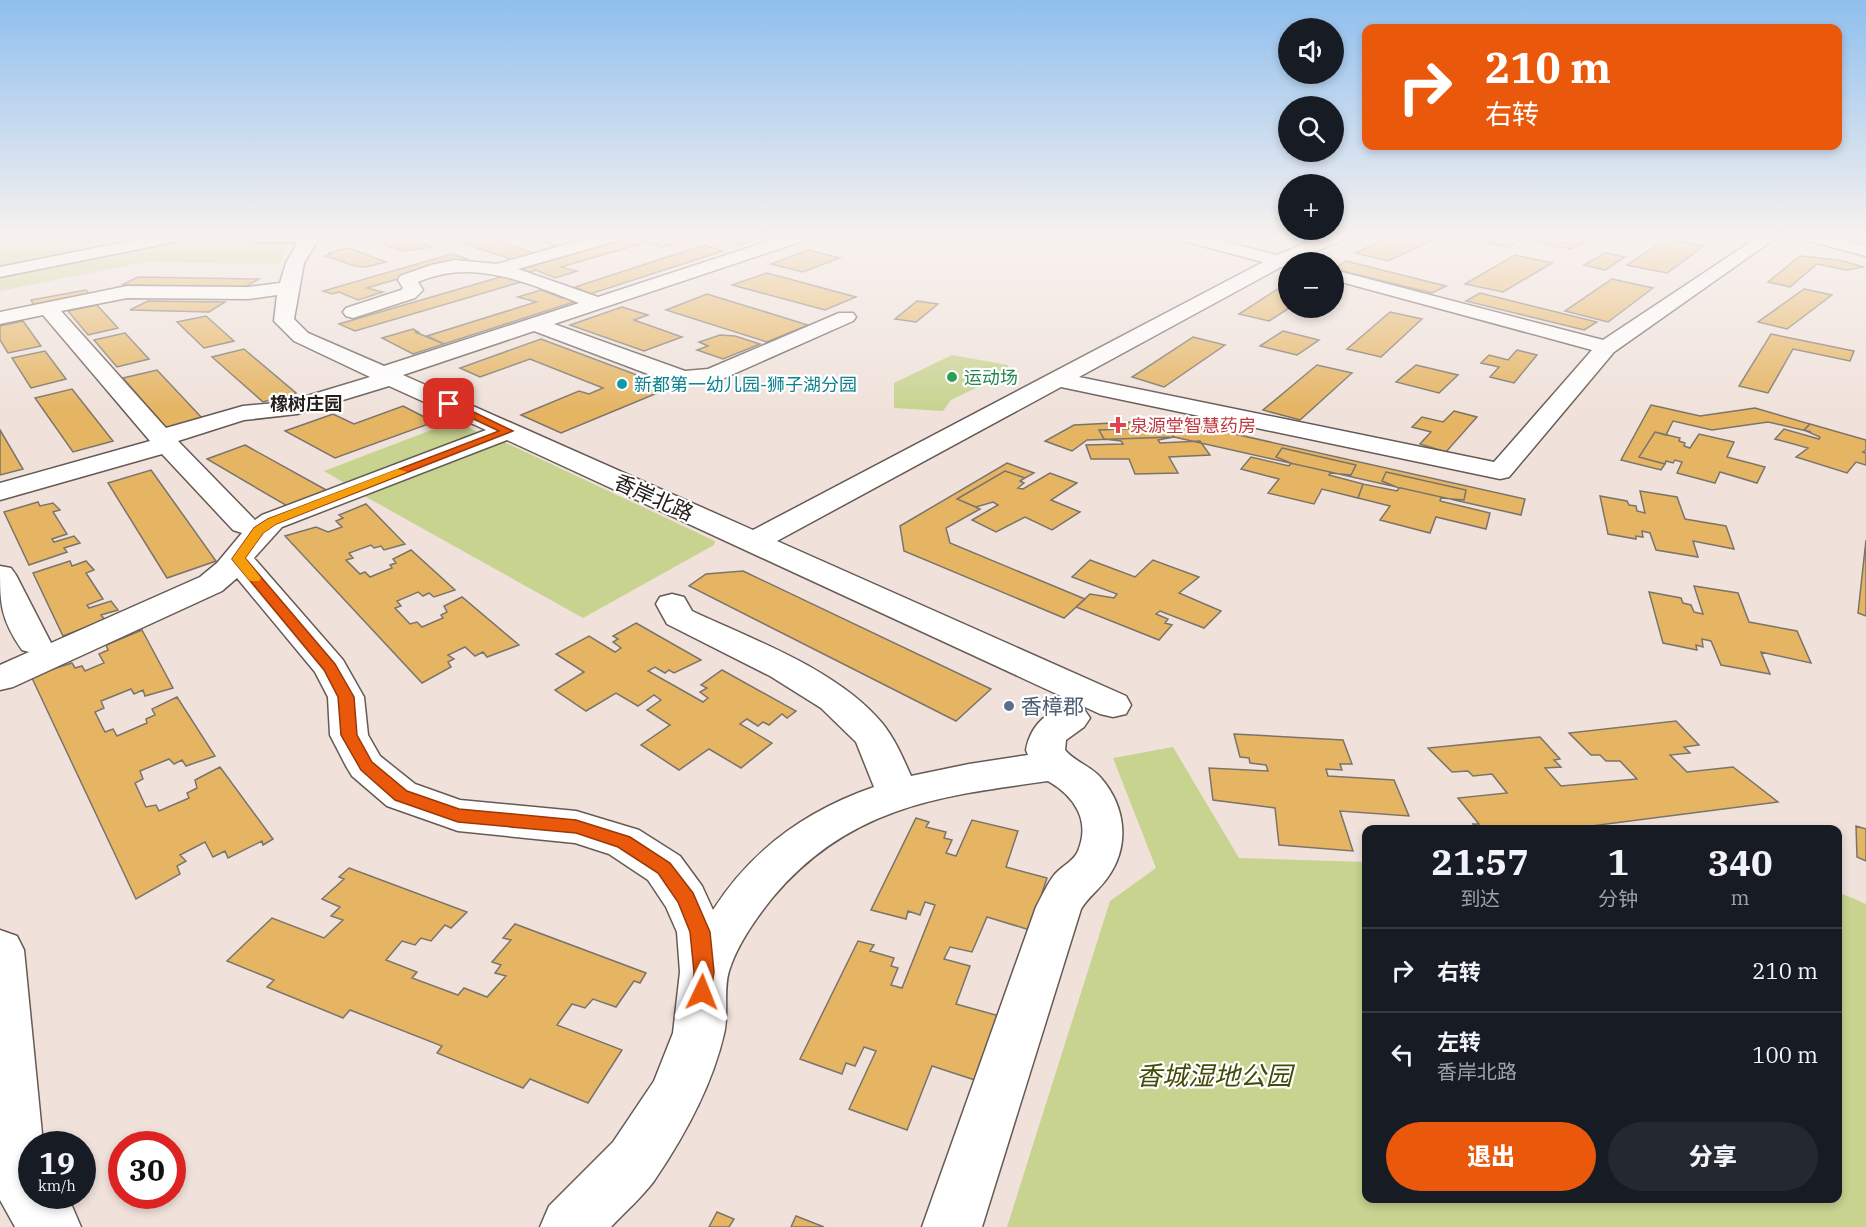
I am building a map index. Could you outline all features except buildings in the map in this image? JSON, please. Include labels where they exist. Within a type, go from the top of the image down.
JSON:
[{"type":"street","points":[[0,318],[116,294]]},
{"type":"street","name":"香岸北路","points":[[287,294],[284,304],[284,321],[301,338],[753,542],[1092,711],[1048,734],[1045,750],[1053,766]]},
{"type":"street","points":[[353,312],[407,294]]},
{"type":"street","points":[[573,294],[597,303]]},
{"type":"street","points":[[0,492],[167,444],[273,420],[285,414],[288,408],[623,294]]},
{"type":"street","points":[[753,542],[1221,294]]},
{"type":"street","points":[[1407,294],[1606,347]]},
{"type":"street","points":[[1057,379],[1500,471],[1606,347],[1684,294]]},
{"type":"street","points":[[46,308],[167,444],[240,541],[330,668],[346,697],[349,735],[366,766],[401,795],[458,815],[576,827],[624,842],[664,868],[686,899],[700,932],[704,972],[699,1033],[674,1098],[633,1161],[570,1227]]},
{"type":"street","points":[[534,324],[672,375],[700,378],[712,375],[846,317]]},
{"type":"street","points":[[0,679],[211,584],[224,576],[240,541],[272,521],[508,431]]},
{"type":"street","points":[[0,575],[34,643]]},
{"type":"street","points":[[672,604],[679,616],[820,690],[847,709],[869,733],[885,762],[897,793]]},
{"type":"street","points":[[704,972],[726,927],[751,891],[782,856],[831,820],[897,793],[968,777],[1053,766],[1084,786],[1096,802],[1101,820],[1102,841],[1096,861],[1071,888],[1059,907],[952,1227]]},
{"type":"street","points":[[0,950],[15,1143],[27,1195],[51,1227]]},
{"type":"green space","name":"运动场","points":[[952,355],[1008,365],[1009,372],[951,400],[943,411],[894,408],[894,383]]},
{"type":"green space","points":[[455,421],[486,436],[351,487],[324,471]]},
{"type":"green space","points":[[502,441],[715,541],[714,545],[583,618],[359,493]]},
{"type":"green space","name":"香城湿地公园","points":[[1173,747],[1239,858],[1362,862],[1362,1203],[1842,1203],[1842,894],[1866,904],[1866,1227],[1007,1227],[1110,901],[1156,868],[1113,758]]},
{"type":"slow traffic","points":[[255,578],[238,559],[258,530],[272,521],[401,472]]},
{"type":"place","name":"运动场","points":[[952,377]]},
{"type":"place","name":"新都第一幼儿园-狮子湖分园","points":[[622,384]]},
{"type":"place","name":"泉源堂智慧药房","points":[[1118,425]]},
{"type":"place","name":"香樟郡","points":[[1009,706]]},
{"type":"district","name":"橡树庄园","points":[[306,403]]},
{"type":"route","points":[[449,404],[508,431],[272,521],[258,530],[238,559],[330,668],[346,697],[349,735],[366,766],[401,795],[458,815],[576,827],[624,842],[664,868],[686,899],[700,932],[704,972],[702,992]]}]
